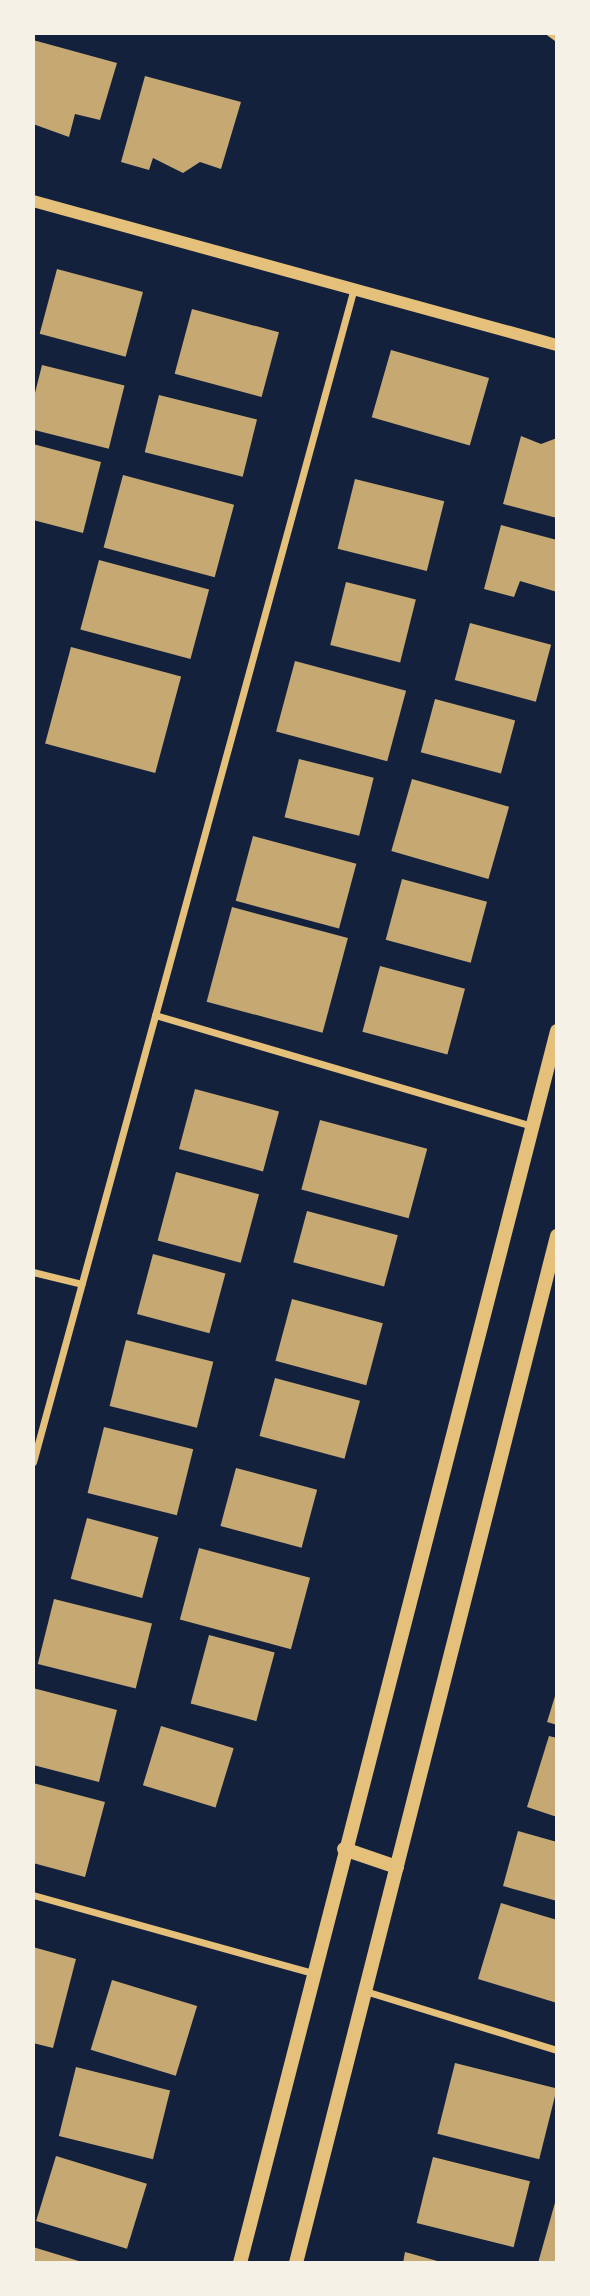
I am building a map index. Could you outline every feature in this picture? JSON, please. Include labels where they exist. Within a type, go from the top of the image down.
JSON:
[{"type":"main road","points":[[240,2263],[312,1973],[557,1031]]},
{"type":"main road","points":[[296,2263],[557,1236]]},
{"type":"main road","points":[[344,1849],[397,1867]]},
{"type":"street","points":[[550,33],[557,38]]},
{"type":"street","points":[[33,201],[354,286],[557,345]]},
{"type":"street","points":[[33,1462],[354,286]]},
{"type":"street","points":[[155,1015],[533,1126]]},
{"type":"street","points":[[33,1272],[82,1284]]},
{"type":"street","points":[[33,1895],[312,1973]]},
{"type":"street","points":[[365,1991],[557,2050]]},
{"type":"building","points":[[33,40],[117,63],[100,120],[75,114],[69,137],[33,124]]},
{"type":"building","points":[[145,76],[241,102],[221,169],[200,162],[183,173],[153,158],[149,170],[121,162]]},
{"type":"building","points":[[57,269],[143,292],[126,357],[40,334]]},
{"type":"building","points":[[192,309],[279,332],[262,397],[175,374]]},
{"type":"building","points":[[391,350],[489,378],[470,445],[372,417]]},
{"type":"building","points":[[42,365],[124,386],[109,449],[33,430],[33,401]]},
{"type":"building","points":[[159,395],[257,419],[243,477],[145,452]]},
{"type":"building","points":[[521,436],[541,444],[557,438],[557,518],[503,504]]},
{"type":"building","points":[[33,444],[101,462],[83,533],[33,520]]},
{"type":"building","points":[[123,475],[234,505],[215,577],[104,547]]},
{"type":"building","points":[[355,479],[444,501],[427,571],[338,549]]},
{"type":"building","points":[[501,525],[557,540],[557,592],[520,581],[514,597],[484,589]]},
{"type":"building","points":[[99,560],[209,590],[190,659],[80,630]]},
{"type":"building","points":[[346,582],[416,599],[400,662],[330,645]]},
{"type":"building","points":[[470,623],[551,645],[536,702],[455,680]]},
{"type":"building","points":[[71,647],[181,677],[155,773],[45,744]]},
{"type":"building","points":[[295,661],[406,691],[387,761],[276,732]]},
{"type":"building","points":[[435,699],[515,720],[501,774],[421,752]]},
{"type":"building","points":[[299,759],[374,778],[359,836],[284,817]]},
{"type":"building","points":[[412,779],[509,807],[488,879],[391,851]]},
{"type":"building","points":[[253,836],[356,864],[339,928],[236,901]]},
{"type":"building","points":[[402,879],[487,902],[471,963],[386,940]]},
{"type":"building","points":[[232,907],[348,938],[323,1033],[207,1002]]},
{"type":"building","points":[[380,966],[465,989],[447,1054],[362,1032]]},
{"type":"building","points":[[195,1089],[279,1112],[263,1171],[179,1149]]},
{"type":"building","points":[[320,1120],[427,1149],[409,1218],[301,1190]]},
{"type":"building","points":[[176,1172],[259,1194],[241,1263],[158,1241]]},
{"type":"building","points":[[307,1211],[398,1235],[384,1287],[293,1262]]},
{"type":"building","points":[[153,1254],[225,1273],[209,1333],[137,1314]]},
{"type":"building","points":[[292,1299],[383,1323],[366,1385],[275,1361]]},
{"type":"building","points":[[126,1340],[213,1362],[197,1428],[110,1406]]},
{"type":"building","points":[[275,1378],[360,1401],[344,1459],[259,1436]]},
{"type":"building","points":[[104,1427],[193,1449],[177,1515],[88,1493]]},
{"type":"building","points":[[236,1468],[317,1490],[302,1548],[220,1526]]},
{"type":"building","points":[[87,1518],[158,1537],[142,1598],[71,1579]]},
{"type":"building","points":[[199,1548],[310,1578],[291,1649],[180,1619]]},
{"type":"building","points":[[54,1599],[152,1623],[136,1688],[38,1664]]},
{"type":"building","points":[[209,1635],[275,1653],[256,1721],[191,1704]]},
{"type":"building","points":[[33,1688],[117,1710],[99,1782],[33,1765]]},
{"type":"building","points":[[557,1693],[557,1725],[547,1722]]},
{"type":"building","points":[[161,1726],[234,1748],[216,1808],[143,1785]]},
{"type":"building","points":[[549,1736],[557,1738],[557,1817],[527,1807]]},
{"type":"building","points":[[33,1783],[105,1802],[85,1877],[33,1863]]},
{"type":"building","points":[[518,1831],[557,1842],[557,1901],[503,1886]]},
{"type":"building","points":[[501,1903],[557,1920],[557,2003],[478,1979]]},
{"type":"building","points":[[33,1947],[76,1959],[53,2048],[33,2043]]},
{"type":"building","points":[[112,1980],[197,2006],[176,2076],[91,2050]]},
{"type":"building","points":[[455,2063],[557,2088],[539,2159],[437,2134]]},
{"type":"building","points":[[76,2067],[170,2090],[153,2159],[59,2136]]},
{"type":"building","points":[[56,2156],[147,2184],[127,2249],[36,2221]]},
{"type":"building","points":[[433,2157],[530,2181],[514,2247],[417,2223]]},
{"type":"building","points":[[556,2199],[557,2263],[538,2263]]},
{"type":"building","points":[[33,2247],[82,2262],[82,2263],[33,2263]]},
{"type":"building","points":[[405,2252],[441,2262],[441,2263],[403,2263]]}]
